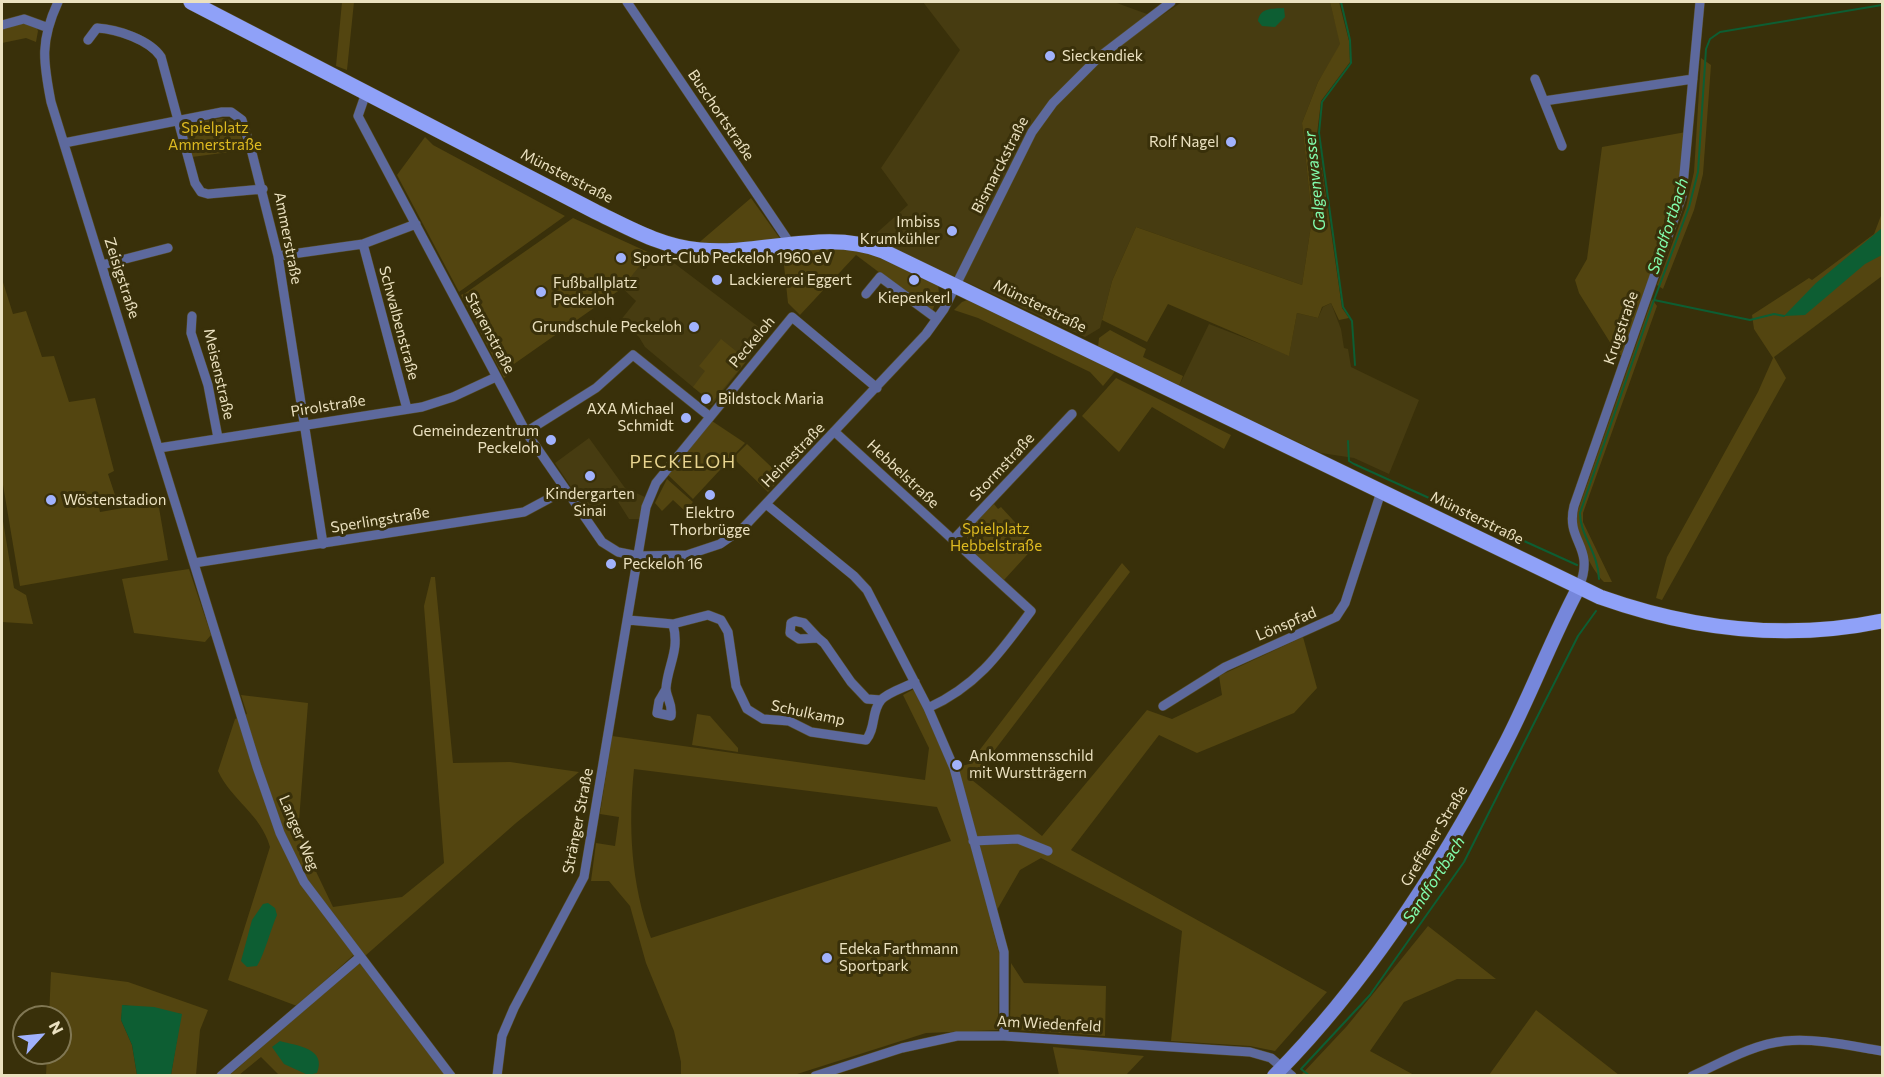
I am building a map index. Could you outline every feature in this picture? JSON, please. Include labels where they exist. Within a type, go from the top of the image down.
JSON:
[{"type":"main road","name":"Münsterstraße","points":[[190,2],[596,212],[662,242],[701,251],[843,241],[863,244],[956,285],[1600,597],[1654,615],[1736,630],[1788,633],[1848,628],[1882,621]]},
{"type":"main road","name":"Greffener Straße","points":[[1283,1073],[1348,992],[1429,881],[1504,746],[1579,586]]},
{"type":"street","name":"Zeisigstraße","points":[[58,2],[46,27],[44,70],[51,102],[194,563]]},
{"type":"street","name":"Buschortstraße","points":[[627,2],[788,239],[787,246]]},
{"type":"street","name":"Bismarckstraße","points":[[956,285],[1032,132],[1045,113],[1063,91],[1099,57],[1171,2]]},
{"type":"street","name":"Krugstraße","points":[[1579,586],[1586,568],[1585,558],[1572,527],[1572,514],[1683,196],[1700,2]]},
{"type":"street","points":[[2,25],[24,19],[46,27]]},
{"type":"street","points":[[88,40],[97,28],[108,29],[156,49],[161,57],[195,183],[201,192],[208,194],[263,189]]},
{"type":"street","points":[[1544,101],[1693,79]]},
{"type":"street","points":[[1535,80],[1562,146]]},
{"type":"street","name":"Starenstraße","points":[[366,93],[358,116],[526,432],[602,542],[618,552],[638,556]]},
{"type":"street","name":"Ammerstraße","points":[[64,143],[231,112],[242,120],[263,189],[278,256],[323,544]]},
{"type":"street","points":[[278,256],[363,244],[416,224]]},
{"type":"street","name":"Schwalbenstraße","points":[[363,244],[406,410]]},
{"type":"street","points":[[102,265],[168,248]]},
{"type":"street","points":[[866,294],[880,277],[937,319]]},
{"type":"street","name":"Heinestraße","points":[[638,556],[666,557],[705,551],[733,536],[919,344],[937,319],[956,285]]},
{"type":"street","name":"Meisenstraße","points":[[192,316],[191,333],[208,385],[218,438]]},
{"type":"street","name":"Peckeloh","points":[[638,556],[646,507],[656,483],[792,317],[877,388]]},
{"type":"street","points":[[526,432],[596,388],[633,355],[709,416]]},
{"type":"street","name":"Pirolstraße","points":[[159,448],[406,410],[453,397],[496,377]]},
{"type":"street","name":"Stormstraße","points":[[953,540],[1072,414]]},
{"type":"street","name":"Hebbelstraße","points":[[836,432],[1031,611],[991,664],[968,686],[928,708]]},
{"type":"street","name":"Sperlingstraße","points":[[194,563],[524,512],[565,490]]},
{"type":"street","name":"Lönspfad","points":[[1163,706],[1225,667],[1336,617],[1345,603],[1381,492]]},
{"type":"street","points":[[766,504],[854,576],[867,590],[928,708],[954,768],[1004,952],[1004,1036]]},
{"type":"street","name":"Stränger Straße","points":[[497,1076],[502,1036],[514,1008],[584,877],[638,556]]},
{"type":"street","name":"Langer Weg","points":[[194,563],[257,767],[280,833],[304,882],[451,1076]]},
{"type":"street","name":"Schulkamp","points":[[628,620],[673,624],[708,615],[721,621],[728,632],[736,686],[747,709],[762,719],[789,721],[811,732],[866,740],[873,732],[881,700]]},
{"type":"street","points":[[666,689],[675,658],[673,624]]},
{"type":"street","points":[[818,638],[867,699],[881,700],[915,682]]},
{"type":"street","points":[[973,841],[1018,839],[1048,851]]},
{"type":"street","points":[[220,1076],[360,957]]},
{"type":"street","name":"Am Wiedenfeld","points":[[815,1076],[924,1042],[957,1036],[1004,1036],[1250,1053],[1271,1058],[1283,1073]]},
{"type":"street","points":[[1692,1076],[1738,1055],[1783,1041],[1812,1041],[1882,1052]]},
{"type":"shaded area","points":[[923,2],[1114,2],[1158,18],[1182,2],[1330,2],[1341,44],[1318,82],[1302,123],[1312,219],[1302,285],[1136,227],[1112,281],[1100,328],[1085,337],[871,238],[908,205],[881,168],[960,50]]},
{"type":"shaded area","points":[[1284,8],[1285,17],[1275,27],[1262,26],[1258,21],[1264,11]]},
{"type":"shaded area","points":[[1882,228],[1882,255],[1865,264],[1805,315],[1784,316],[1816,283]]},
{"type":"shaded area","name":"Grundschule Peckeloh","points":[[625,246],[670,260],[768,334],[712,405],[703,404],[706,398],[645,347],[639,337],[620,321],[636,301],[619,285]]},
{"type":"shaded area","points":[[1331,303],[1341,329],[1344,348],[1348,349],[1351,367],[1419,400],[1389,474],[1354,458],[1321,453],[1179,386],[1209,324],[1289,355],[1297,313],[1318,318],[1323,307]]},
{"type":"shaded area","name":"Kindergarten Sinai","points":[[589,438],[625,488],[645,497],[639,519],[629,519],[615,497],[587,511],[555,463]]},
{"type":"shaded area","points":[[268,903],[275,908],[277,915],[257,966],[247,967],[241,961],[252,920],[263,904]]},
{"type":"shaded area","points":[[122,1005],[154,1007],[182,1014],[171,1075],[137,1075],[132,1045],[121,1020]]},
{"type":"shaded area","points":[[280,1041],[314,1053],[318,1058],[317,1073],[308,1075],[284,1064],[272,1047]]},
{"type":"green space","points":[[342,2],[354,2],[347,70],[336,66]]},
{"type":"green space","points":[[1330,2],[1339,2],[1349,41],[1350,62],[1321,101],[1317,134],[1342,308],[1349,318],[1339,320],[1331,303],[1322,307],[1318,318],[1297,313],[1289,356],[1168,304],[1147,342],[1102,320],[1112,281],[1136,227],[1302,285],[1312,219],[1302,123],[1318,82],[1340,44]]},
{"type":"green space","points":[[17,22],[36,26],[38,31],[36,42],[26,38],[2,43],[2,27]]},
{"type":"green space","points":[[1701,58],[1711,65],[1703,174],[1694,210],[1663,289],[1657,285],[1686,207],[1694,172]]},
{"type":"green space","name":"Spielplatz Ammerstraße","points":[[223,118],[236,125],[245,150],[192,157],[183,124]]},
{"type":"green space","points":[[1686,132],[1678,196],[1623,355],[1618,355],[1579,293],[1575,280],[1587,259],[1602,147]]},
{"type":"green space","points":[[425,137],[433,145],[565,216],[459,292],[397,175]]},
{"type":"green space","points":[[751,198],[781,240],[695,246]]},
{"type":"green space","points":[[1882,213],[1882,276],[1774,357],[1786,378],[1662,600],[1656,598],[1667,557],[1758,392],[1773,358],[1754,329],[1752,315],[1809,278],[1812,280],[1874,234]]},
{"type":"green space","name":"Fußballplatz Peckeloh","points":[[573,218],[650,253],[621,289],[514,364],[464,294]]},
{"type":"green space","points":[[850,246],[866,249],[938,284],[939,293],[932,312],[856,255],[800,315],[788,303],[784,265],[790,251]]},
{"type":"green space","name":"Wöstenstadion","points":[[2,279],[13,314],[26,311],[42,357],[54,356],[69,402],[95,398],[114,471],[108,474],[115,495],[97,498],[100,512],[158,502],[168,560],[20,586],[2,479]]},
{"type":"green space","points":[[463,294],[509,375],[504,378],[461,295]]},
{"type":"green space","points":[[972,298],[1117,369],[1103,386],[1090,372],[978,318],[954,310],[962,302]]},
{"type":"green space","points":[[1652,299],[1657,306],[1583,513],[1583,522],[1612,582],[1604,582],[1585,552],[1575,519]]},
{"type":"green space","points":[[1110,330],[1146,349],[1143,357],[1183,376],[1179,386],[1098,347],[1099,338]]},
{"type":"green space","points":[[721,339],[747,360],[709,406],[703,404],[707,398],[693,387],[705,371],[699,366]]},
{"type":"green space","points":[[1116,378],[1231,435],[1224,449],[1152,407],[1119,452],[1082,416]]},
{"type":"green space","points":[[712,421],[745,443],[693,499],[667,474]]},
{"type":"green space","points":[[747,444],[782,477],[768,492],[733,458]]},
{"type":"green space","points":[[667,479],[693,502],[685,511],[673,500],[662,511],[655,503]]},
{"type":"green space","name":"Spielplatz Hebbelstraße","points":[[994,504],[998,509],[1001,507],[1036,545],[1004,580],[980,558],[969,545],[967,538],[973,525]]},
{"type":"green space","points":[[2,515],[14,588],[26,595],[33,624],[2,622]]},
{"type":"green space","points":[[1122,563],[1130,572],[972,780],[1042,836],[1147,710],[1172,719],[1222,695],[1219,676],[1303,637],[1317,688],[1294,713],[1197,753],[1159,735],[1071,850],[1327,992],[1275,1051],[1250,1046],[1171,1041],[1182,931],[1041,858],[1020,870],[997,910],[988,910],[999,953],[998,1030],[926,1033],[794,1075],[681,1075],[681,1062],[674,1031],[646,963],[630,906],[609,881],[591,881],[596,843],[615,846],[619,817],[600,814],[612,736],[925,780],[929,748],[903,695],[914,689],[951,769],[969,764]],"holes":[[[634,769],[937,807],[951,841],[651,938],[635,876],[631,833]]]},
{"type":"green space","points":[[189,569],[211,635],[205,642],[134,633],[122,579]]},
{"type":"green space","points":[[431,577],[435,577],[453,763],[510,762],[579,772],[516,823],[365,956],[359,950],[297,1006],[228,980],[270,847],[260,825],[231,791],[218,771],[235,719],[247,714],[241,695],[308,703],[298,834],[333,907],[402,897],[444,863],[424,606]]},
{"type":"green space","points":[[697,714],[710,716],[738,748],[738,752],[692,745]]},
{"type":"green space","points":[[1428,926],[1496,979],[1457,979],[1404,1002],[1370,1051],[1414,1075],[1301,1075],[1347,1026]]},
{"type":"green space","points":[[358,961],[448,1075],[279,1075],[261,1057],[239,1075],[229,1076]]},
{"type":"green space","points":[[1011,963],[1024,983],[1106,986],[1105,1036],[1015,1030],[1010,1025]]},
{"type":"green space","points":[[51,972],[128,982],[208,1010],[200,1030],[196,1075],[171,1075],[181,1014],[123,1005],[121,1020],[132,1045],[137,1075],[46,1076],[46,1065],[72,1065],[72,1005],[50,1005]]},
{"type":"green space","points":[[1536,1010],[1619,1075],[1489,1075]]},
{"type":"green space","points":[[1053,1047],[1144,1056],[1126,1075],[1059,1075]]},
{"type":"waterway","name":"Galgenwasser","points":[[1341,2],[1350,40],[1351,63],[1322,102],[1319,133],[1343,307],[1352,321],[1355,365]]},
{"type":"waterway","name":"Sandfortbach","points":[[1599,579],[1596,560],[1583,529],[1580,513],[1689,207],[1698,172],[1706,49],[1710,39],[1720,32],[1882,5]]},
{"type":"waterway","points":[[1654,300],[1750,320],[1774,314],[1784,316]]},
{"type":"waterway","name":"Galgenwasser","points":[[1348,441],[1349,461],[1354,464],[1577,565]]},
{"type":"waterway","name":"Sandfortbach","points":[[1310,1076],[1301,1069],[1370,995],[1464,862],[1578,636],[1596,611]]},
{"type":"waterway","name":"Sandfortbach","points":[[1314,1076],[1359,1076]]},
{"type":"place","name":"Sieckendiek","points":[[1050,56]]},
{"type":"place","name":"Rolf Nagel","points":[[1231,142]]},
{"type":"place","name":"Imbiss Krumkühler","points":[[952,231]]},
{"type":"place","name":"Sport-Club Peckeloh 1960 eV","points":[[621,258]]},
{"type":"place","name":"Lackiererei Eggert","points":[[717,280]]},
{"type":"place","name":"Kiepenkerl","points":[[914,280]]},
{"type":"place","name":"Fußballplatz Peckeloh","points":[[541,292]]},
{"type":"place","name":"Grundschule Peckeloh","points":[[694,327]]},
{"type":"place","name":"Bildstock Maria","points":[[706,399]]},
{"type":"place","name":"AXA Michael Schmidt","points":[[686,418]]},
{"type":"place","name":"Gemeindezentrum Peckeloh","points":[[551,440]]},
{"type":"place","name":"Kindergarten Sinai","points":[[590,476]]},
{"type":"place","name":"Elektro Thorbrügge","points":[[710,495]]},
{"type":"place","name":"Wöstenstadion","points":[[51,500]]},
{"type":"place","name":"Peckeloh 16","points":[[611,564]]},
{"type":"place","name":"Ankommensschild mit Wurstträgern","points":[[957,765]]},
{"type":"place","name":"Edeka Farthmann Sportpark","points":[[827,958]]},
{"type":"district","name":"PECKELOH","points":[[683,462]]}]
